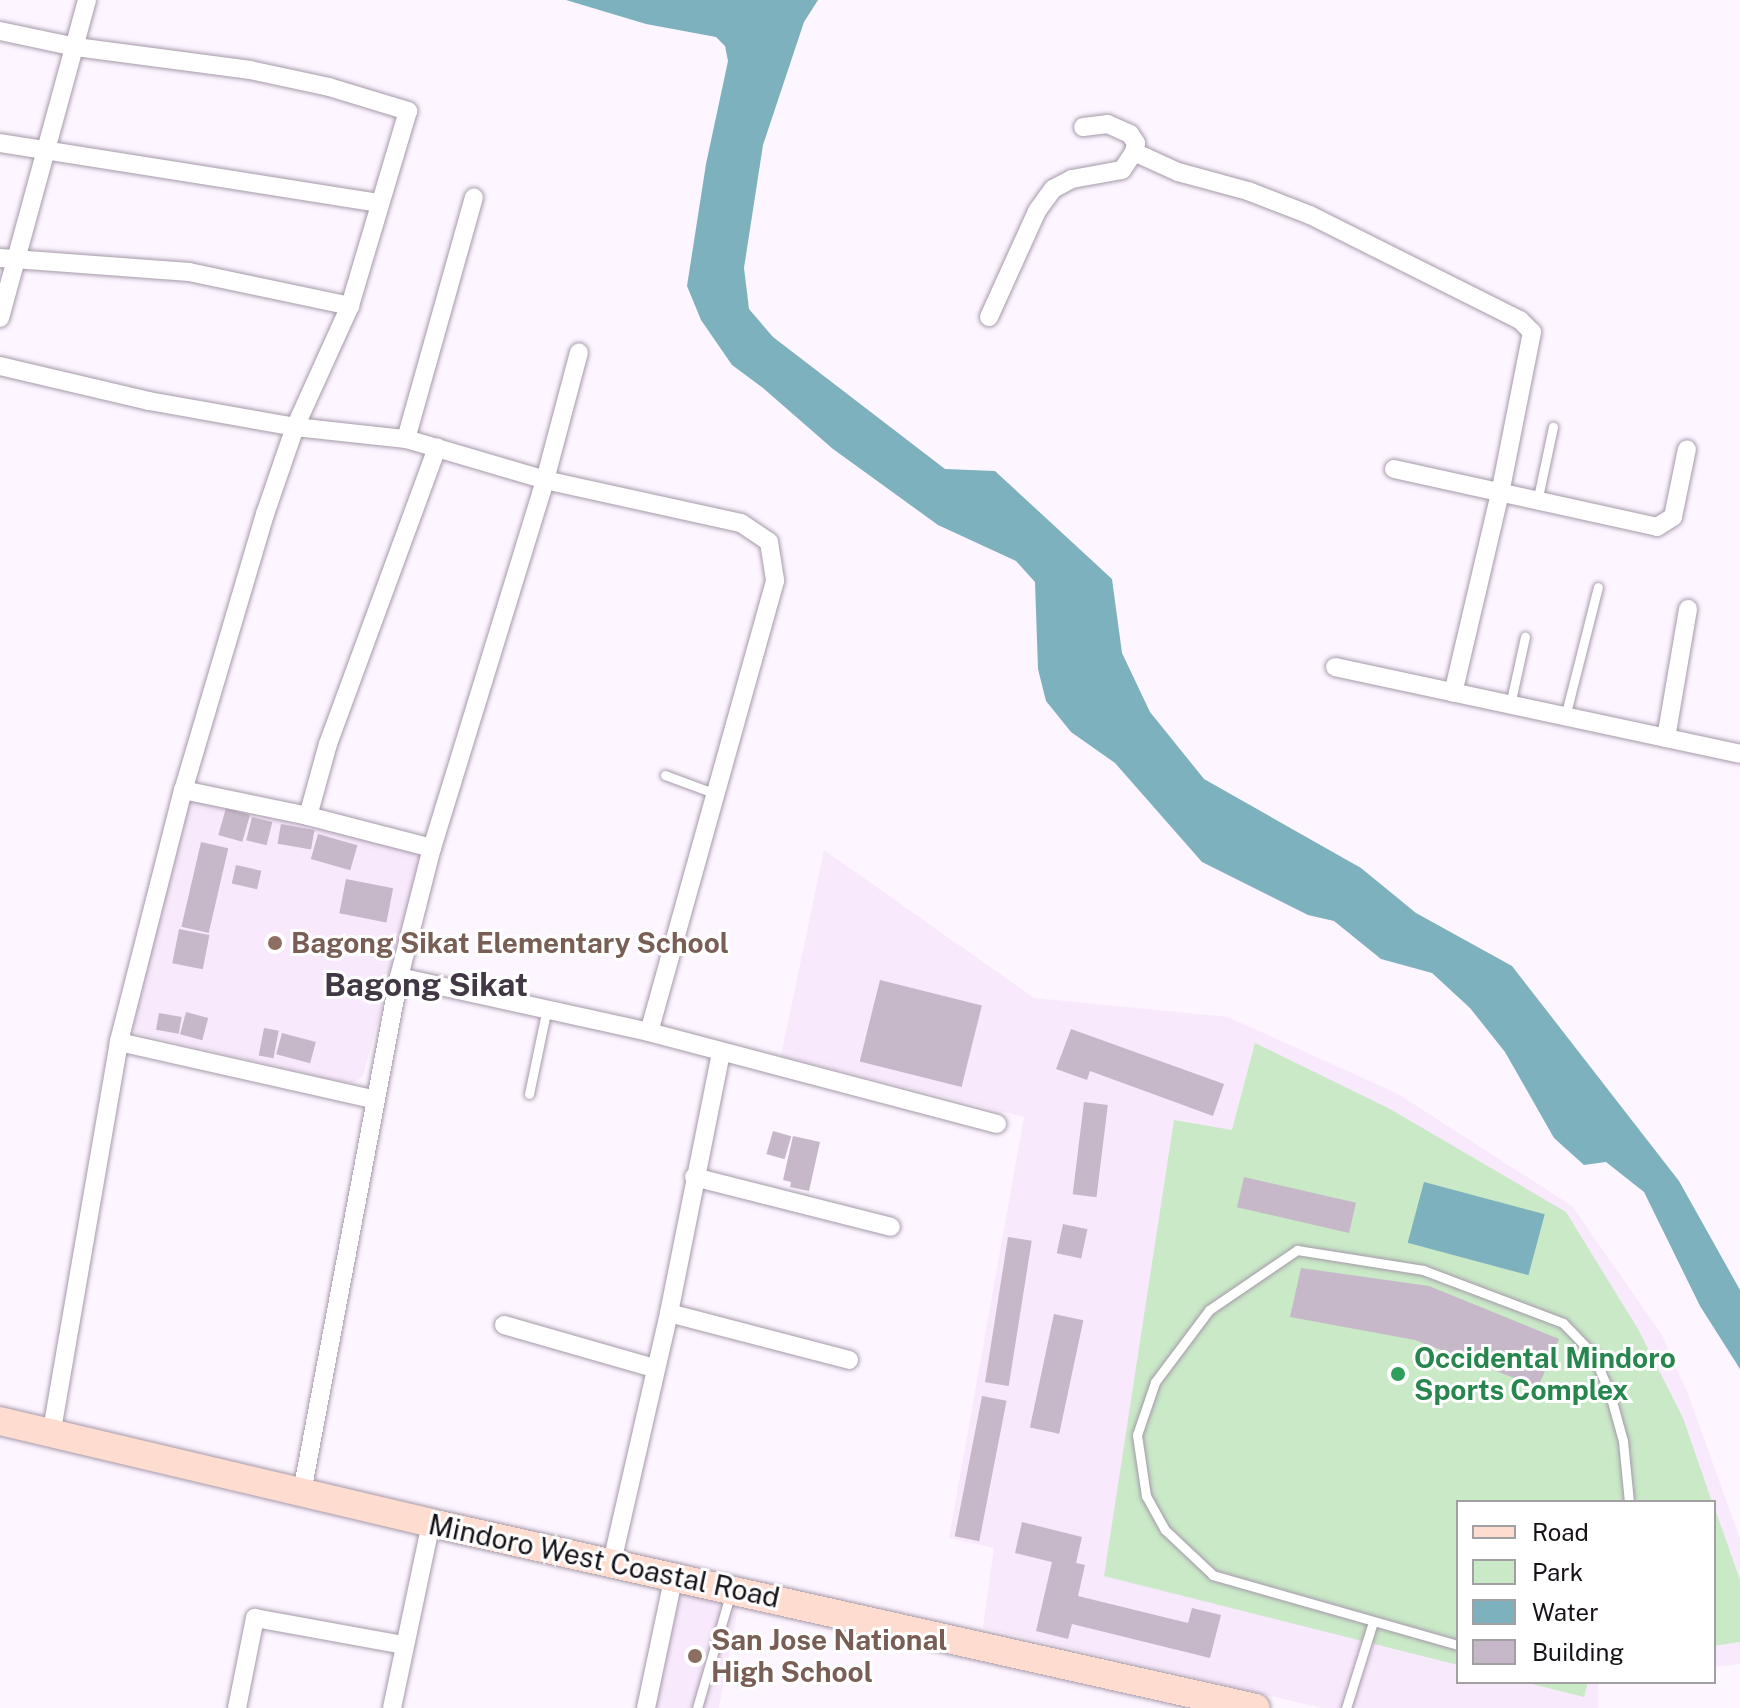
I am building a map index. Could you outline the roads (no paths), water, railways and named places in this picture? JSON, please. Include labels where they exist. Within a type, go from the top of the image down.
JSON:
[{"type":"main road","name":"Mindoro West Coastal Road","points":[[0,1421],[431,1523],[674,1575],[1256,1708]]},
{"type":"street","points":[[0,318],[8,259],[47,153],[87,0]]},
{"type":"street","points":[[0,31],[76,47],[250,70],[329,87],[408,111],[350,306],[295,427],[265,514],[183,790],[119,1042],[51,1434]]},
{"type":"street","points":[[989,317],[1037,211],[1053,189],[1072,179],[1122,170],[1134,152],[1136,143],[1130,134],[1108,124],[1083,127]]},
{"type":"street","points":[[0,143],[47,153],[380,203]]},
{"type":"street","points":[[1134,152],[1178,172],[1248,191],[1310,215],[1528,326],[1532,332],[1500,493],[1453,693]]},
{"type":"street","points":[[406,439],[474,197]]},
{"type":"street","points":[[8,259],[189,272],[350,306]]},
{"type":"street","points":[[302,1492],[399,977],[432,848],[545,480],[579,352]]},
{"type":"street","points":[[0,366],[149,401],[295,427],[406,439],[545,480],[741,523],[769,542],[775,581],[649,1032]]},
{"type":"street","points":[[308,816],[333,730],[437,447]]},
{"type":"street","points":[[1394,469],[1657,527],[1673,517],[1687,449]]},
{"type":"street","points":[[1666,738],[1688,609]]},
{"type":"street","points":[[1335,667],[1740,754]]},
{"type":"street","points":[[183,790],[308,816],[432,848]]},
{"type":"street","points":[[399,977],[649,1032],[997,1124]]},
{"type":"street","points":[[119,1042],[376,1100]]},
{"type":"street","points":[[612,1562],[669,1313],[721,1052]]},
{"type":"street","points":[[694,1177],[891,1227]]},
{"type":"street","points":[[669,1313],[849,1360]]},
{"type":"street","points":[[504,1325],[654,1368]]},
{"type":"street","points":[[392,1708],[431,1523]]},
{"type":"street","points":[[646,1708],[674,1575]]},
{"type":"street","points":[[237,1708],[255,1618],[404,1645]]},
{"type":"lane","points":[[1537,502],[1553,427]]},
{"type":"lane","points":[[1565,717],[1598,587]]},
{"type":"lane","points":[[1510,705],[1525,637]]},
{"type":"lane","points":[[665,775],[716,794]]},
{"type":"lane","points":[[529,1094],[547,1008]]},
{"type":"lane","points":[[1456,1644],[1213,1575],[1165,1530],[1146,1496],[1137,1435],[1155,1382],[1209,1310],[1297,1250],[1423,1270],[1563,1323],[1593,1354],[1610,1394],[1623,1441],[1629,1500]]},
{"type":"lane","points":[[697,1708],[732,1589]]},
{"type":"lane","points":[[1346,1708],[1373,1622]]},
{"type":"water","points":[[566,0],[818,0],[804,22],[763,145],[744,268],[749,309],[773,337],[945,469],[995,471],[1112,579],[1122,653],[1150,712],[1204,779],[1361,868],[1416,913],[1512,966],[1679,1181],[1740,1290],[1740,1369],[1700,1306],[1644,1192],[1606,1162],[1584,1165],[1554,1138],[1505,1052],[1470,1008],[1432,973],[1381,959],[1334,921],[1308,915],[1202,862],[1115,763],[1071,732],[1046,701],[1038,669],[1035,582],[1016,561],[938,525],[833,449],[732,365],[701,320],[687,286],[706,164],[728,61],[725,46],[716,37],[646,24]]},
{"type":"water","points":[[1424,1182],[1545,1214],[1528,1275],[1408,1243]]},
{"type":"place","name":"Bagong Sikat Elementary School","points":[[275,943]]},
{"type":"place","name":"Occidental Mindoro Sports Complex","points":[[1398,1374]]},
{"type":"place","name":"San Jose National High School","points":[[695,1656]]},
{"type":"district","name":"Bagong Sikat","points":[[426,985]]}]
